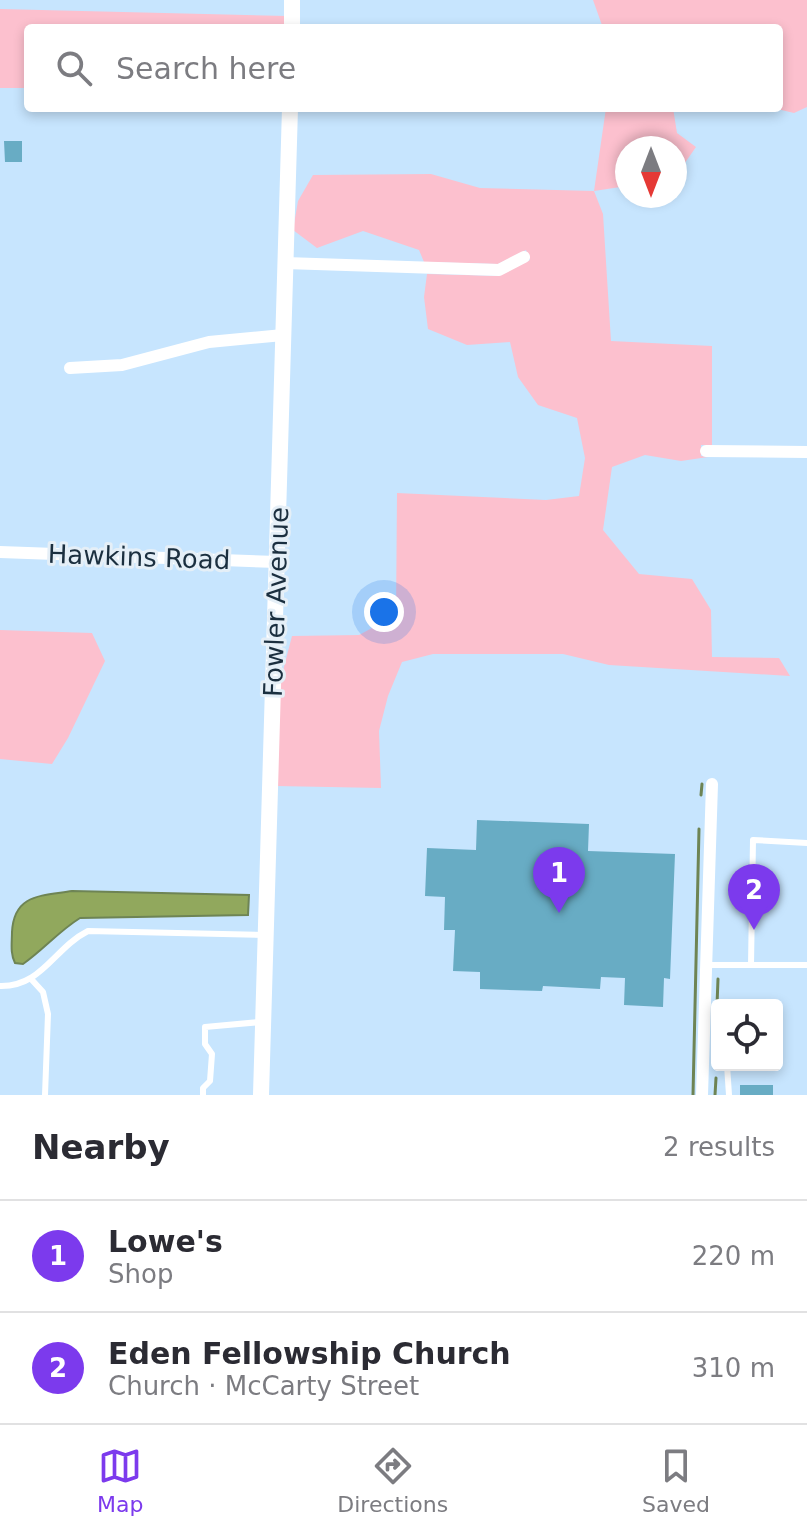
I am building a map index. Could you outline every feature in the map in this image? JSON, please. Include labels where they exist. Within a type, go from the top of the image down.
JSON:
[{"type":"street","points":[[292,0],[292,24]]},
{"type":"street","name":"Fowler Avenue","points":[[261,1095],[290,112]]},
{"type":"street","points":[[285,263],[499,270],[524,257]]},
{"type":"street","points":[[70,368],[122,365],[209,342],[283,335]]},
{"type":"street","points":[[706,451],[807,452]]},
{"type":"street","name":"Hawkins Road","points":[[0,552],[277,562]]},
{"type":"street","points":[[702,1095],[710,1061],[706,965],[712,784]]},
{"type":"lane","points":[[751,965],[753,840],[807,843]]},
{"type":"lane","points":[[0,986],[15,987],[32,980],[75,938],[88,931],[265,935]]},
{"type":"lane","points":[[706,965],[807,965]]},
{"type":"lane","points":[[32,980],[43,992],[48,1014],[45,1095]]},
{"type":"lane","points":[[203,1095],[203,1088],[210,1081],[212,1054],[205,1044],[205,1027],[264,1021]]},
{"type":"lane","points":[[727,1071],[729,1095]]},
{"type":"shaded area","points":[[593,0],[807,0],[807,107],[794,113],[783,110],[783,24],[602,24]]},
{"type":"shaded area","points":[[0,9],[287,16],[286,24],[24,24],[24,88],[0,88]]},
{"type":"shaded area","points":[[605,112],[674,112],[677,133],[681,136],[615,136],[615,188],[594,191]]},
{"type":"shaded area","points":[[687,140],[696,147],[687,160]]},
{"type":"shaded area","points":[[431,174],[480,188],[594,191],[603,214],[611,341],[712,346],[712,445],[701,445],[701,456],[708,457],[681,461],[645,455],[612,467],[603,530],[639,574],[692,579],[711,610],[712,657],[779,658],[790,676],[609,665],[563,654],[433,654],[402,662],[388,696],[379,731],[381,788],[276,786],[279,686],[292,636],[359,635],[396,615],[397,493],[546,500],[579,496],[585,458],[577,418],[538,405],[518,377],[510,342],[467,345],[428,329],[424,297],[427,274],[499,276],[530,260],[526,250],[498,264],[424,262],[419,250],[363,231],[317,248],[293,230],[298,201],[313,175]]},
{"type":"shaded area","points":[[0,630],[92,633],[105,661],[52,764],[0,759]]},
{"type":"shaded area","points":[[72,891],[249,895],[248,915],[80,918],[23,964],[15,963],[12,932],[18,910],[31,899]]},
{"type":"building","points":[[4,141],[22,141],[22,162],[5,162]]},
{"type":"building","points":[[477,820],[589,824],[588,851],[675,854],[670,979],[664,978],[663,1007],[624,1005],[625,978],[601,977],[600,989],[543,986],[542,991],[480,989],[480,972],[453,971],[455,930],[444,930],[445,897],[425,896],[427,848],[476,850]]},
{"type":"building","points":[[740,1085],[773,1085],[773,1095],[740,1095]]},
{"type":"waterway","points":[[701,795],[702,784]]},
{"type":"waterway","points":[[693,1095],[699,829]]},
{"type":"waterway","points":[[717,999],[718,979]]},
{"type":"waterway","points":[[715,1095],[716,1078]]},
{"type":"place","name":"Lowe's","points":[[559,913]]},
{"type":"place","name":"Eden Fellowship Church","points":[[754,930]]}]
